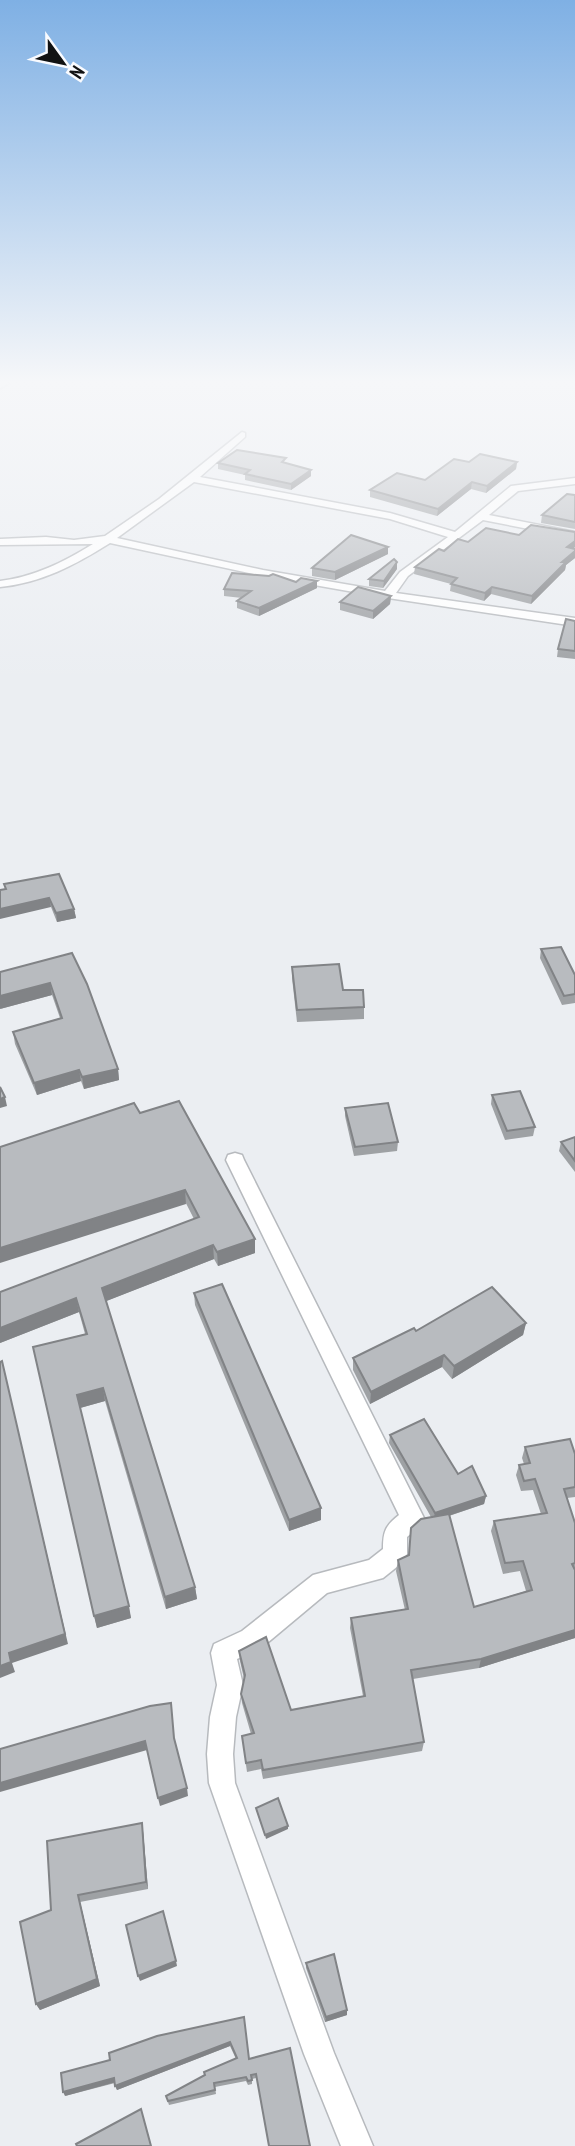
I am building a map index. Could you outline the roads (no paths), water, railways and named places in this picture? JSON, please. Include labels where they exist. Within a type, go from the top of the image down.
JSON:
[{"type":"street","points":[[0,584],[19,584],[41,577],[108,539],[188,482]]},
{"type":"street","points":[[213,482],[429,525],[457,536]]},
{"type":"street","points":[[388,595],[404,574],[457,536],[515,488],[565,482]]},
{"type":"street","points":[[480,516],[575,535]]},
{"type":"street","points":[[0,542],[46,540],[74,543],[108,539],[237,567],[388,595],[573,618]]},
{"type":"street","points":[[235,1160],[412,1518],[395,1532],[396,1554],[375,1570],[321,1583],[251,1640],[223,1653],[230,1685],[223,1717],[220,1754],[222,1783],[319,2054],[357,2146]]}]
